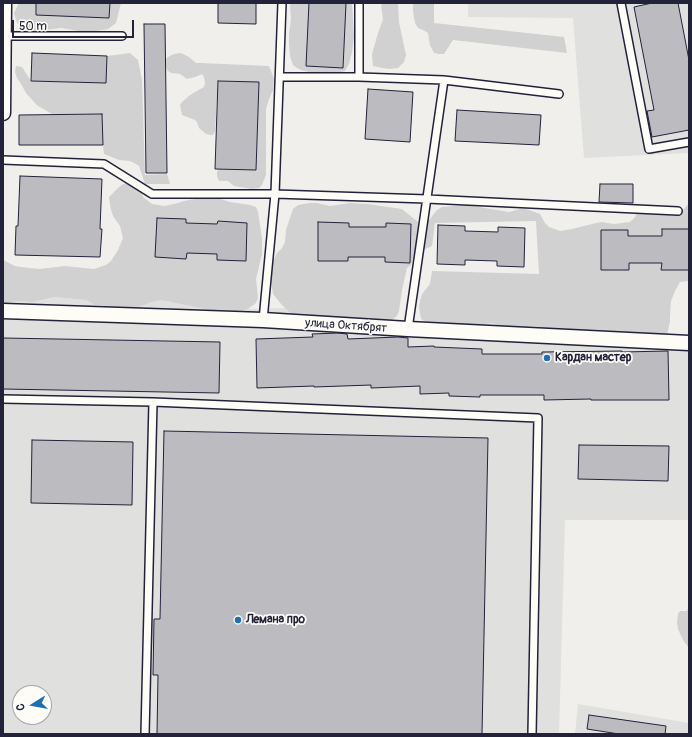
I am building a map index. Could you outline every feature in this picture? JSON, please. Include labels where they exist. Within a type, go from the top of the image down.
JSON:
[{"type":"street","points":[[3,113],[4,3]]},
{"type":"street","name":"улица Октябрят","points":[[3,311],[263,320],[408,330],[689,343]]},
{"type":"lane","points":[[263,320],[275,194],[282,3]]},
{"type":"lane","points":[[359,77],[360,3]]},
{"type":"lane","points":[[621,3],[649,149],[689,142]]},
{"type":"lane","points":[[4,36],[122,36]]},
{"type":"lane","points":[[280,76],[444,80],[560,94]]},
{"type":"lane","points":[[408,330],[444,80]]},
{"type":"lane","points":[[3,160],[104,164],[152,194],[275,194],[427,199],[678,211]]},
{"type":"lane","points":[[3,399],[153,402],[538,418],[532,734]]},
{"type":"lane","points":[[145,734],[153,402]]},
{"type":"shaded area","points":[[19,3],[121,3],[116,23],[108,29],[85,32],[61,28],[37,31],[24,28],[17,23],[14,13]]},
{"type":"shaded area","points":[[290,3],[352,3],[354,37],[349,64],[345,71],[334,74],[317,74],[301,70],[293,65],[290,56],[289,44],[291,19]]},
{"type":"shaded area","points":[[381,3],[398,3],[399,22],[406,55],[404,62],[398,68],[390,69],[373,66],[373,50],[383,20]]},
{"type":"shaded area","points":[[413,3],[434,3],[434,23],[564,37],[567,53],[453,40],[444,54],[434,53],[430,45],[428,33],[418,28],[415,23]]},
{"type":"shaded area","points":[[468,3],[689,3],[689,153],[584,158],[573,18],[468,17]]},
{"type":"shaded area","points":[[130,53],[138,60],[142,80],[145,175],[167,174],[170,184],[145,184],[139,166],[130,161],[119,160],[104,154],[102,114],[52,114],[38,106],[26,93],[15,72],[16,66],[22,67],[31,81],[105,83],[107,56]]},
{"type":"shaded area","points":[[181,53],[196,63],[269,66],[274,79],[273,90],[266,109],[266,175],[262,185],[259,188],[252,189],[234,186],[228,181],[219,181],[217,172],[219,169],[256,170],[259,82],[218,81],[215,131],[213,135],[206,134],[199,128],[195,120],[182,115],[180,105],[190,95],[204,87],[204,77],[202,74],[187,79],[180,74],[171,73],[167,70],[165,63],[166,59],[174,54]]},
{"type":"shaded area","points":[[129,183],[142,192],[143,197],[152,204],[165,206],[211,196],[230,202],[256,207],[262,238],[262,254],[256,279],[258,298],[256,303],[248,309],[239,312],[219,312],[161,300],[133,309],[112,308],[95,305],[86,300],[54,297],[33,302],[17,301],[3,304],[3,260],[15,266],[39,269],[65,266],[94,269],[106,265],[111,261],[123,238],[120,226],[113,216],[109,197],[123,184]]},
{"type":"shaded area","points":[[310,203],[330,206],[350,203],[368,204],[402,209],[418,222],[424,223],[442,207],[467,205],[509,212],[526,209],[540,214],[549,227],[560,231],[602,222],[614,224],[630,222],[635,217],[637,212],[660,213],[678,216],[689,203],[689,281],[680,282],[675,291],[671,301],[670,321],[667,335],[646,338],[557,331],[536,326],[526,327],[522,330],[502,331],[494,323],[486,324],[482,327],[431,324],[421,319],[419,307],[422,294],[430,284],[432,271],[539,274],[536,221],[435,223],[432,246],[414,255],[411,265],[407,268],[399,311],[397,316],[389,322],[367,320],[356,317],[340,319],[293,316],[273,294],[271,276],[272,264],[277,253],[285,242],[286,230],[293,209],[298,205]]},
{"type":"shaded area","points":[[54,297],[86,300],[95,305],[112,308],[138,307],[161,300],[219,312],[244,311],[248,309],[285,308],[289,312],[356,317],[389,322],[426,322],[431,324],[482,327],[486,324],[494,323],[498,326],[522,330],[526,327],[536,326],[646,338],[667,335],[689,336],[689,520],[565,520],[559,734],[3,734],[3,304],[17,301],[33,302]]},
{"type":"shaded area","points":[[689,606],[689,648],[683,640],[678,629],[677,622],[680,611],[687,611]]},
{"type":"shaded area","points":[[578,704],[689,723],[689,734],[575,734]]},
{"type":"building","points":[[36,3],[110,3],[109,18],[36,15]]},
{"type":"building","points":[[218,3],[256,3],[256,24],[218,23]]},
{"type":"building","points":[[309,3],[346,3],[343,68],[306,66]]},
{"type":"building","points":[[652,3],[678,3],[689,60],[689,130],[652,137],[647,111],[654,110],[634,7]]},
{"type":"building","points":[[144,24],[165,24],[167,173],[146,173]]},
{"type":"building","points":[[32,53],[107,56],[106,83],[31,81]]},
{"type":"building","points":[[218,81],[259,82],[256,170],[215,169]]},
{"type":"building","points":[[368,89],[413,92],[410,142],[365,139]]},
{"type":"building","points":[[457,110],[541,115],[539,145],[455,141]]},
{"type":"building","points":[[102,114],[103,145],[19,145],[19,115]]},
{"type":"building","points":[[20,176],[102,179],[100,229],[102,229],[100,257],[15,255]]},
{"type":"building","points":[[600,184],[633,184],[633,203],[599,202]]},
{"type":"building","points":[[157,218],[186,219],[186,223],[217,224],[218,221],[247,223],[246,261],[217,260],[217,254],[187,253],[186,259],[155,257]]},
{"type":"building","points":[[318,222],[349,223],[349,227],[386,227],[386,223],[411,224],[410,263],[385,262],[385,257],[348,257],[348,261],[318,261]]},
{"type":"building","points":[[438,225],[465,226],[465,231],[498,232],[498,227],[525,228],[524,267],[497,266],[497,261],[465,260],[465,265],[437,264]]},
{"type":"building","points":[[662,229],[689,229],[689,270],[661,270],[662,263],[629,263],[629,270],[601,270],[601,230],[628,230],[628,236],[662,236]]},
{"type":"building","points":[[312,334],[347,334],[348,339],[408,338],[408,347],[434,346],[482,349],[482,354],[668,351],[669,400],[544,400],[544,395],[480,395],[480,397],[449,396],[449,393],[420,394],[420,386],[371,388],[371,385],[257,388],[256,339],[313,337]]},
{"type":"building","points":[[3,338],[220,342],[219,393],[3,389]]},
{"type":"building","points":[[164,431],[488,438],[482,734],[157,734],[158,675],[153,675],[154,619],[160,619]]},
{"type":"building","points":[[32,440],[133,442],[132,505],[31,503]]},
{"type":"building","points":[[579,445],[669,446],[668,481],[578,479]]},
{"type":"building","points":[[589,715],[666,726],[665,734],[619,734],[587,729]]},
{"type":"place","name":"Кардан мастер","points":[[547,358]]},
{"type":"place","name":"Лемана про","points":[[238,620]]}]
